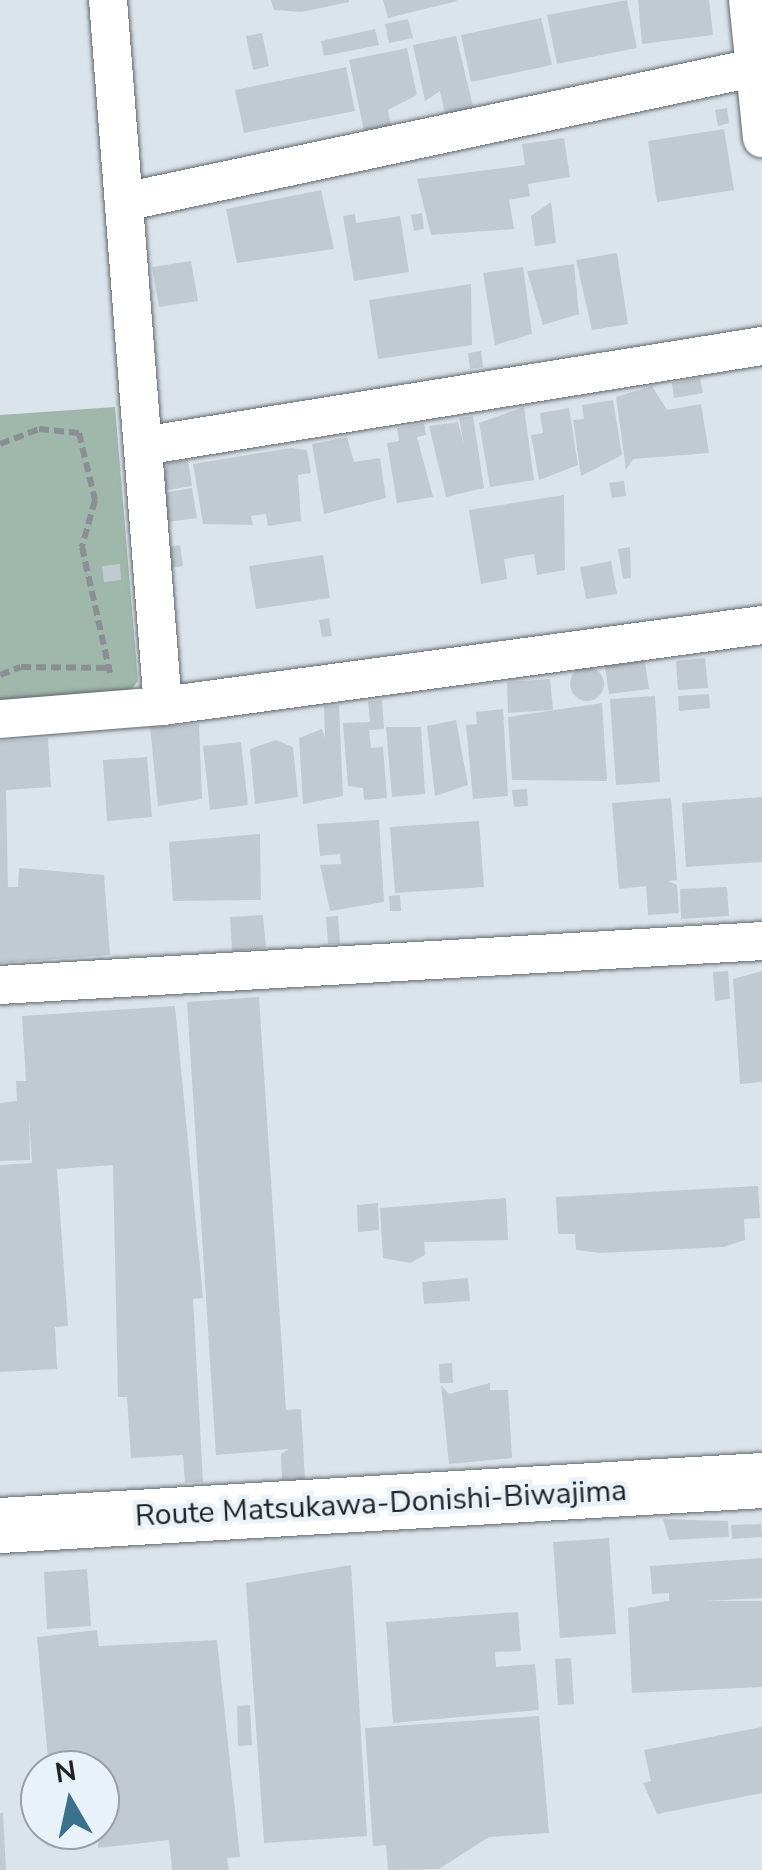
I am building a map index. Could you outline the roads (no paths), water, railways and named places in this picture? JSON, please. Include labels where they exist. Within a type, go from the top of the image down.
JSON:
[{"type":"main road","name":"Route Matsukawa-Donishi-Biwajima","points":[[0,1525],[762,1480]]},
{"type":"street","points":[[108,0],[163,706]]},
{"type":"street","points":[[748,0],[759,68],[762,138]]},
{"type":"street","points":[[124,202],[759,68]]},
{"type":"street","points":[[143,446],[762,346]]},
{"type":"street","points":[[0,719],[163,706],[762,625]]},
{"type":"street","points":[[0,985],[762,940]]}]
